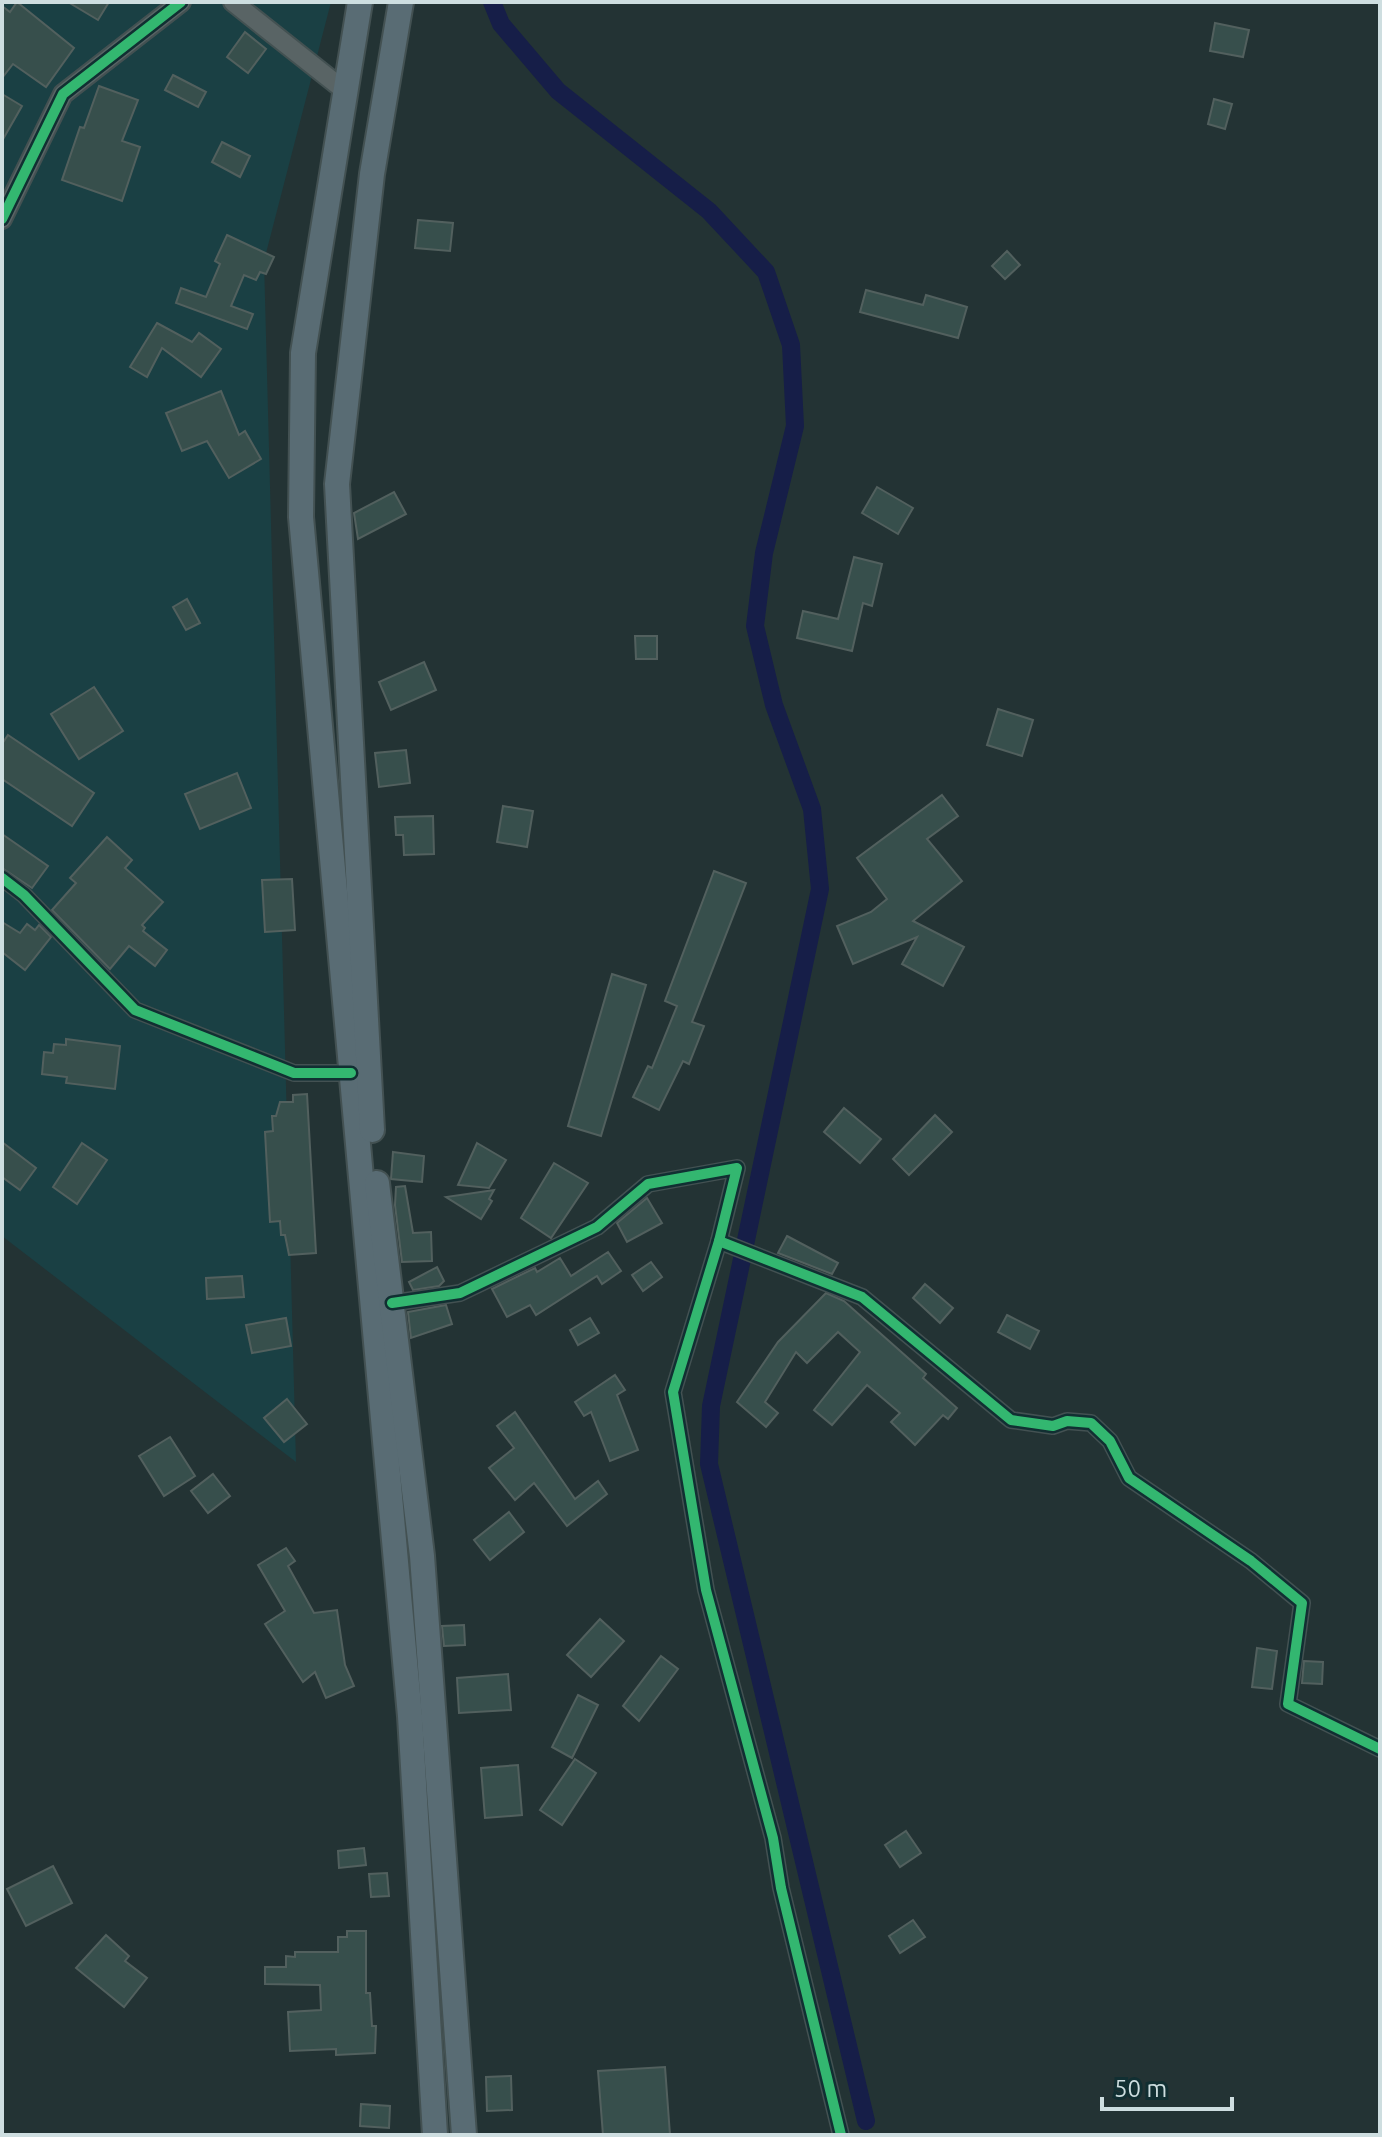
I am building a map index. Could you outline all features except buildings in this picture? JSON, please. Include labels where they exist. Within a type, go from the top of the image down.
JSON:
[{"type":"highway","points":[[360,2],[303,353],[301,517],[410,1716],[435,2135]]},
{"type":"highway","points":[[401,2],[372,174],[337,484],[373,1148],[422,1556],[464,2135]]},
{"type":"street","points":[[2,219],[63,94],[181,2]]},
{"type":"street","points":[[233,2],[344,90]]},
{"type":"street","points":[[2,878],[24,895],[135,1010],[294,1073],[351,1073]]},
{"type":"street","points":[[392,1303],[460,1293],[597,1227],[648,1184],[737,1168],[720,1241],[673,1392],[706,1590],[773,1838],[781,1888],[841,2135]]},
{"type":"street","points":[[720,1241],[862,1297],[1011,1420],[1053,1426],[1067,1421],[1091,1423],[1110,1441],[1129,1478],[1251,1561],[1302,1603],[1288,1704],[1380,1749]]},
{"type":"shaded area","points":[[2,2],[331,2],[264,261],[296,1462],[2,1236]]},
{"type":"waterway","points":[[492,2],[501,24],[558,91],[709,211],[766,272],[791,345],[795,426],[764,553],[755,626],[774,705],[812,809],[820,889],[711,1406],[709,1464],[866,2121]]},
{"type":"cycle path","points":[[2,219],[63,94],[181,2]]},
{"type":"cycle path","points":[[2,878],[24,895],[135,1010],[294,1073],[351,1073]]},
{"type":"cycle path","points":[[392,1303],[460,1293],[597,1227],[648,1184],[737,1168],[719,1241],[673,1392],[706,1590],[773,1838],[781,1888],[841,2135]]},
{"type":"cycle path","points":[[719,1241],[862,1297],[1011,1420],[1053,1426],[1067,1421],[1091,1423],[1110,1441],[1129,1478],[1251,1561],[1302,1603],[1288,1704],[1380,1749]]}]
